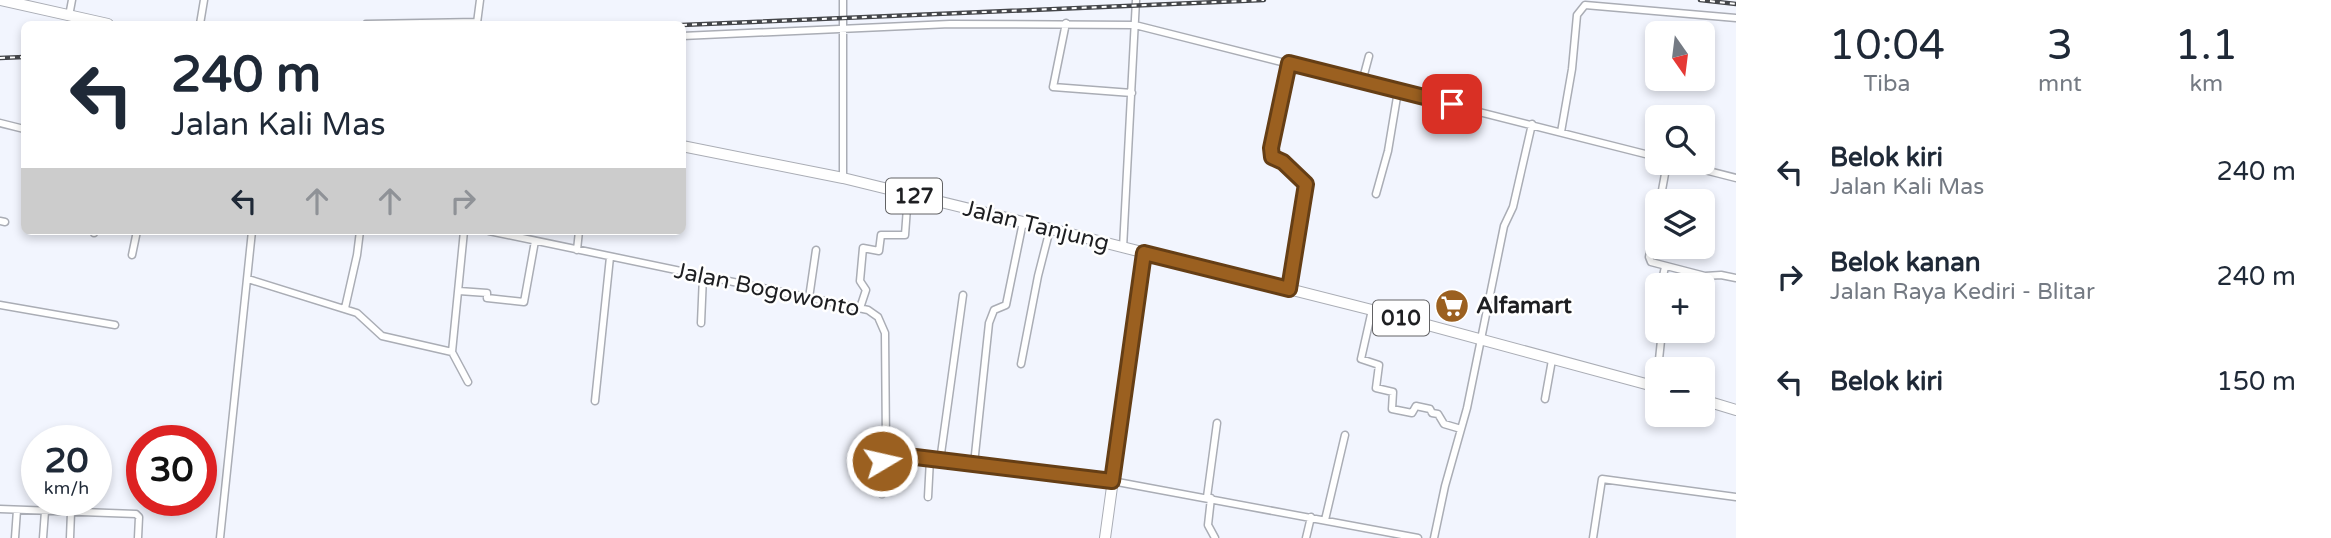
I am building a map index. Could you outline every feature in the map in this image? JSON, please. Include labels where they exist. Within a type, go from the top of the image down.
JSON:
[{"type":"main road","points":[[1,0],[93,21]]},
{"type":"main road","name":"Jalan Tanjung","points":[[686,147],[843,178],[1144,253]]},
{"type":"main road","points":[[1105,538],[1144,253]]},
{"type":"main road","name":"010","points":[[1144,253],[1372,310],[1645,384]]},
{"type":"main road","points":[[1715,404],[1736,410]]},
{"type":"street","points":[[69,16],[72,0]]},
{"type":"street","points":[[200,21],[204,0]]},
{"type":"street","points":[[477,21],[480,0]]},
{"type":"street","points":[[843,0],[843,178]]},
{"type":"street","points":[[1123,248],[1136,0]]},
{"type":"street","points":[[1561,132],[1572,69],[1577,15],[1586,5],[1736,18]]},
{"type":"street","points":[[1066,23],[1053,87],[1132,93]]},
{"type":"street","points":[[686,36],[950,24],[1135,25],[1645,154]]},
{"type":"street","points":[[1362,82],[1369,55]]},
{"type":"street","points":[[1289,63],[1271,148],[1272,157],[1283,162],[1306,184],[1289,289]]},
{"type":"street","points":[[1376,194],[1388,151],[1398,91]]},
{"type":"street","points":[[0,124],[21,128]]},
{"type":"street","points":[[1434,538],[1482,341],[1504,226],[1513,206],[1532,124]]},
{"type":"street","points":[[1715,173],[1736,178]]},
{"type":"street","points":[[860,308],[866,290],[860,281],[863,248],[879,251],[881,235],[905,235],[908,194]]},
{"type":"street","points":[[974,464],[989,323],[994,310],[1006,305],[1023,222]]},
{"type":"street","points":[[1021,364],[1050,229]]},
{"type":"street","points":[[132,255],[137,235]]},
{"type":"street","points":[[220,538],[252,235]]},
{"type":"street","points":[[345,308],[360,235]]},
{"type":"street","points":[[464,235],[452,352],[468,382]]},
{"type":"street","name":"Jalan Bogowonto","points":[[507,235],[860,308],[878,317],[886,333],[888,450],[882,461],[882,494]]},
{"type":"street","points":[[577,250],[579,235]]},
{"type":"street","points":[[458,291],[487,293],[487,298],[524,302],[535,241]]},
{"type":"street","points":[[810,298],[816,250]]},
{"type":"street","points":[[595,401],[610,257]]},
{"type":"street","points":[[1650,259],[1665,267],[1705,276],[1736,278]]},
{"type":"street","points":[[1664,273],[1665,267]]},
{"type":"street","points":[[701,323],[703,276]]},
{"type":"street","points":[[248,279],[357,313],[382,336],[452,352]]},
{"type":"street","points":[[940,461],[963,295]]},
{"type":"street","points":[[0,306],[115,325]]},
{"type":"street","points":[[1372,310],[1361,359],[1380,365],[1376,388],[1393,392],[1392,409],[1412,414],[1416,406],[1430,409],[1432,413],[1438,414],[1444,424],[1461,429]]},
{"type":"street","points":[[1545,399],[1552,360]]},
{"type":"street","points":[[1215,538],[1208,526],[1217,423]]},
{"type":"street","points":[[1325,520],[1345,435]]},
{"type":"street","points":[[888,450],[891,454],[930,460],[1112,481],[1209,497],[1418,538]]},
{"type":"street","points":[[928,497],[930,460]]},
{"type":"street","points":[[1593,538],[1602,479],[1736,497]]},
{"type":"street","points":[[0,509],[21,510]]},
{"type":"street","points":[[15,538],[17,510]]},
{"type":"street","points":[[112,513],[136,514],[139,517],[138,538]]},
{"type":"street","points":[[43,538],[45,516]]},
{"type":"street","points":[[71,516],[70,538],[78,538]]},
{"type":"street","points":[[1306,538],[1311,517]]},
{"type":"railway","points":[[686,25],[1264,0]]},
{"type":"railway","points":[[1700,0],[1736,4]]},
{"type":"railway","points":[[0,58],[21,57]]},
{"type":"place","name":"Alfamart","points":[[1452,306]]},
{"type":"route","points":[[882,461],[888,450],[891,454],[940,461],[1112,481],[1144,253],[1289,289],[1306,184],[1283,162],[1271,155],[1275,122],[1289,63],[1452,104]]}]
